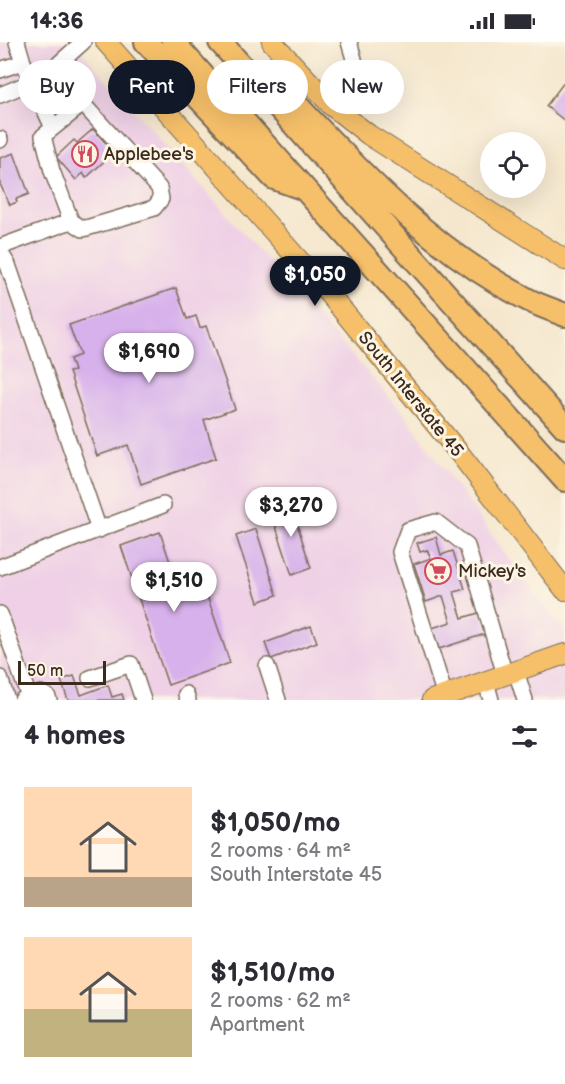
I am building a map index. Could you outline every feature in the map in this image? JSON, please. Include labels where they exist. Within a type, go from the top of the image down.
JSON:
[{"type":"highway","points":[[146,42],[274,178],[304,188]]},
{"type":"highway","points":[[173,42],[565,480]]},
{"type":"highway","points":[[220,42],[565,427]]},
{"type":"highway","points":[[237,42],[362,173],[428,234],[478,271],[515,293],[565,315]]},
{"type":"main road","name":"South Interstate 45","points":[[106,42],[334,300],[460,454],[565,590]]},
{"type":"main road","points":[[272,42],[332,106],[369,135],[565,260]]},
{"type":"main road","points":[[438,698],[489,691],[511,673],[565,654]]},
{"type":"street","points":[[17,42],[22,60]]},
{"type":"street","points":[[63,60],[83,42]]},
{"type":"street","points":[[349,42],[354,59]]},
{"type":"street","points":[[0,70],[18,64]]},
{"type":"street","points":[[0,95],[18,88]]},
{"type":"street","points":[[83,104],[161,192],[161,199],[154,208],[83,229],[71,221],[43,136],[83,104]]},
{"type":"street","points":[[47,114],[53,128]]},
{"type":"street","points":[[0,247],[71,221]]},
{"type":"street","points":[[0,252],[8,265],[99,530]]},
{"type":"street","points":[[0,567],[163,505]]},
{"type":"street","points":[[438,698],[400,552],[408,530],[436,522],[467,546],[511,673],[525,700]]},
{"type":"street","points":[[0,614],[27,699],[41,693],[49,700]]},
{"type":"street","points":[[90,678],[130,664],[143,700]]},
{"type":"street","points":[[267,666],[278,700]]},
{"type":"street","points":[[0,678],[7,700]]},
{"type":"shaded area","points":[[0,42],[73,42],[89,60],[18,60],[18,114],[96,114],[96,68],[108,81],[108,114],[137,114],[406,416],[538,599],[565,630],[565,700],[0,700]]},
{"type":"building","points":[[565,81],[565,121],[546,106]]},
{"type":"building","name":"Applebee's","points":[[93,129],[114,152],[86,178],[83,173],[76,180],[56,157],[74,140],[77,143]]},
{"type":"building","points":[[14,153],[29,194],[16,199],[17,202],[10,205],[0,184],[0,158]]},
{"type":"building","points":[[176,288],[187,319],[196,316],[200,328],[206,326],[235,409],[204,420],[216,458],[141,484],[128,445],[97,456],[69,372],[74,371],[70,359],[80,355],[69,325]]},
{"type":"building","points":[[290,502],[311,568],[292,575],[270,509]]},
{"type":"building","points":[[256,529],[277,595],[258,602],[236,536]]},
{"type":"building","points":[[160,532],[180,592],[203,584],[230,663],[168,685],[121,546]]},
{"type":"building","points":[[436,537],[441,555],[453,551],[465,589],[454,592],[462,618],[482,612],[488,633],[439,649],[432,628],[451,622],[443,596],[426,602],[414,564],[431,558],[427,550],[420,552],[417,543]]},
{"type":"building","points":[[311,626],[317,642],[271,659],[265,643]]},
{"type":"building","points":[[74,676],[81,695],[108,685],[112,697],[122,694],[124,700],[68,700],[61,680]]},
{"type":"place","name":"Applebee's","points":[[85,154]]},
{"type":"place","name":"Mickey's","points":[[438,571]]}]
